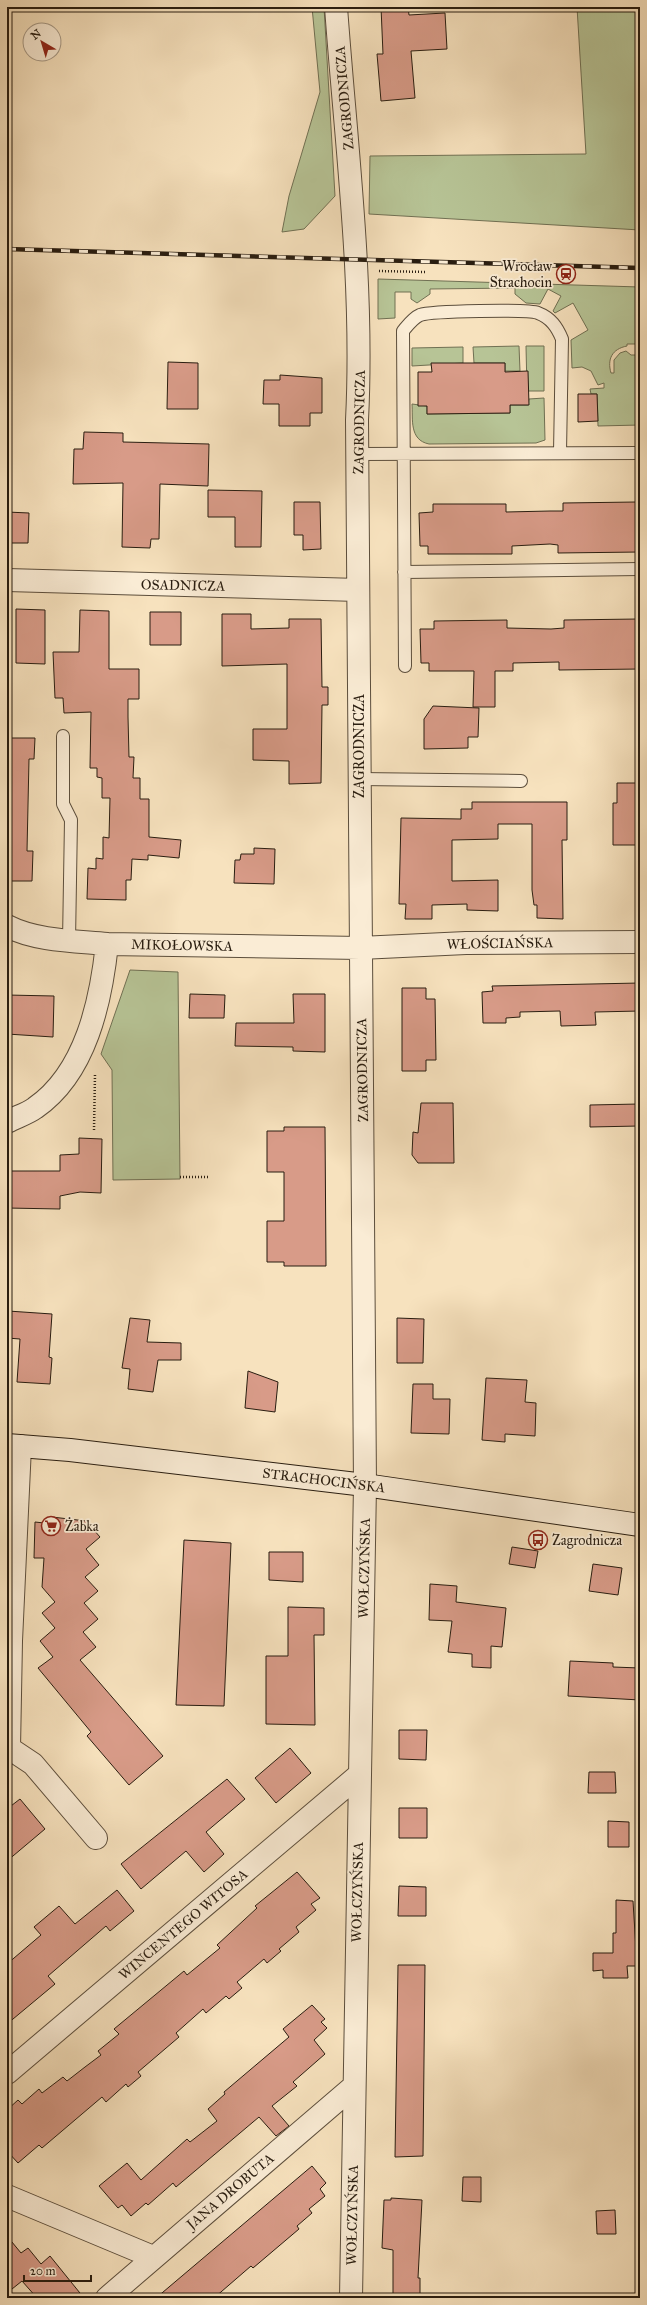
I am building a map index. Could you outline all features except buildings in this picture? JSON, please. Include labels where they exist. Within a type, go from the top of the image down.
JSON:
[{"type":"street","name":"ZAGRODNICZA","points":[[336,7],[357,254],[360,362],[357,454],[360,948],[366,1485]]},
{"type":"street","name":"OSADNICZA","points":[[7,580],[358,590]]},
{"type":"street","name":"MIKOŁOWSKA","points":[[7,926],[19,932],[69,941],[107,944],[360,948]]},
{"type":"street","name":"WŁOŚCIAŃSKA","points":[[360,948],[466,943],[640,942]]},
{"type":"street","points":[[7,1122],[35,1108],[59,1086],[78,1058],[104,976],[107,944]]},
{"type":"street","points":[[13,1445],[8,1749],[33,1764],[96,1838]]},
{"type":"street","name":"STRACHOCIŃSKA","points":[[13,1445],[110,1454],[366,1485],[640,1525]]},
{"type":"street","name":"WOŁCZYŃSKA","points":[[351,2298],[359,1775],[366,1485]]},
{"type":"street","name":"WINCENTEGO WITOSA","points":[[7,2073],[359,1775]]},
{"type":"street","name":"JANA DROBUTA","points":[[107,2298],[354,2086]]},
{"type":"street","points":[[7,2196],[153,2257]]},
{"type":"lane","points":[[405,666],[403,332],[412,320],[420,315],[443,312],[536,312],[556,325],[562,339],[560,452]]},
{"type":"lane","points":[[357,454],[560,452],[640,453]]},
{"type":"lane","points":[[404,572],[640,569]]},
{"type":"lane","points":[[63,736],[63,804],[71,820],[69,941]]},
{"type":"lane","points":[[360,780],[521,781]]},
{"type":"path","points":[[78,1058],[95,1070],[94,1130]]},
{"type":"path","points":[[180,1177],[209,1177]]},
{"type":"green space","points":[[312,7],[324,7],[335,196],[304,229],[282,232],[289,196],[320,92]]},
{"type":"green space","points":[[577,7],[640,7],[640,230],[369,214],[370,156],[586,154]]},
{"type":"green space","points":[[378,279],[640,287],[640,344],[627,344],[627,346],[614,352],[610,359],[610,368],[611,373],[614,373],[614,360],[620,353],[626,351],[631,355],[640,355],[640,425],[598,426],[597,394],[591,394],[590,389],[604,388],[604,383],[598,385],[591,371],[582,367],[572,368],[571,340],[588,330],[573,303],[555,313],[553,311],[561,296],[548,289],[540,304],[526,303],[515,294],[515,288],[430,289],[430,294],[417,303],[411,299],[411,292],[395,292],[395,318],[378,319]]},
{"type":"green space","points":[[519,346],[520,371],[505,371],[505,363],[474,363],[473,347]]},
{"type":"green space","points":[[526,346],[544,346],[544,391],[527,391]]},
{"type":"green space","points":[[463,347],[463,363],[412,366],[412,348]]},
{"type":"green space","points":[[544,398],[545,440],[536,443],[429,444],[418,438],[413,428],[412,404],[427,406],[427,414],[510,413],[510,405],[528,405],[529,399]]},
{"type":"green space","points":[[130,970],[178,972],[180,1179],[113,1180],[112,1070],[101,1054]]},
{"type":"railway","points":[[7,249],[640,268]]},
{"type":"place","name":"Wrocław Strachocin","points":[[566,274]]},
{"type":"place","name":"Żabka","points":[[51,1526]]},
{"type":"place","name":"Zagrodnicza","points":[[538,1540]]}]
